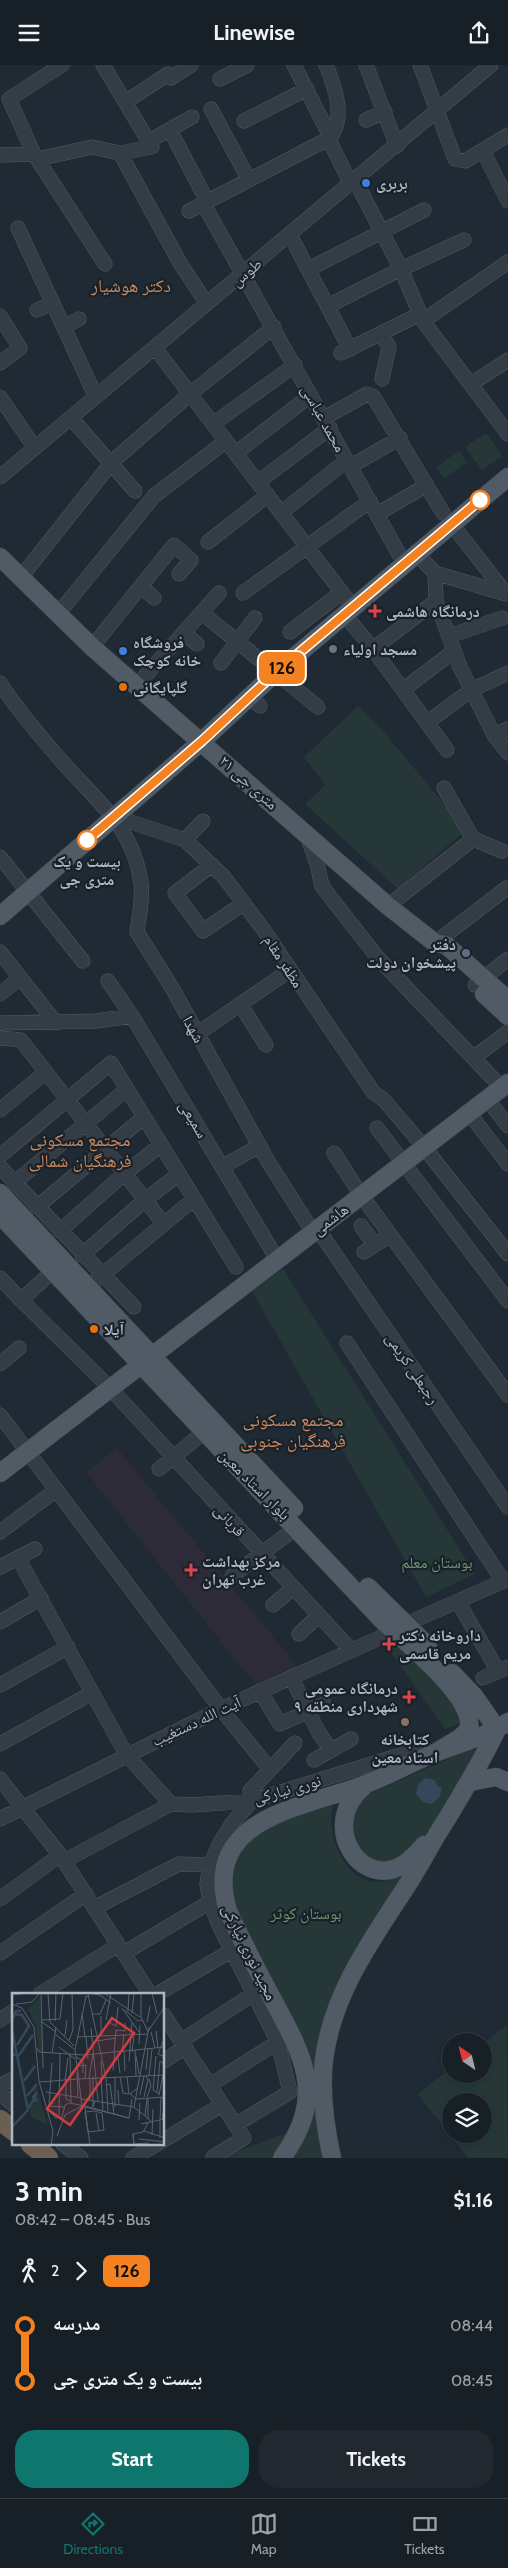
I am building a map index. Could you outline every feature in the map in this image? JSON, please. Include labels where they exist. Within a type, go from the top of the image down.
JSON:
[{"type":"highway","points":[[0,2120],[12,2129]]},
{"type":"highway","points":[[32,2145],[48,2158]]},
{"type":"main road","points":[[0,917],[113,815],[202,741],[255,702],[274,674],[410,558],[447,518],[508,477]]},
{"type":"main road","name":"۲۱ متری جی","points":[[0,557],[92,647],[202,741],[388,906],[435,943],[446,945],[479,981],[508,1017]]},
{"type":"main road","name":"۲۱ متری جی","points":[[479,981],[508,1000]]},
{"type":"main road","name":"هاشمی","points":[[0,1473],[505,1085]]},
{"type":"main road","name":"بلوار استاد معین","points":[[7,1188],[204,1433],[297,1527],[504,1727]]},
{"type":"main road","name":"بلوار استاد معین","points":[[0,1215],[52,1272],[147,1360],[375,1595],[420,1654],[467,1710],[469,1729],[460,1738],[435,1753]]},
{"type":"main road","points":[[332,2158],[323,2099],[324,2060],[334,2019],[347,1985],[367,1947],[408,1885],[504,1727]]},
{"type":"main road","name":"مجید نوری نیارکی","points":[[282,2158],[301,2124],[306,2106],[304,2062],[296,2042],[228,1911],[224,1898],[226,1868],[238,1842],[271,1815],[366,1784],[435,1753],[504,1727]]},
{"type":"main road","points":[[470,1782],[496,1777],[508,1782]]},
{"type":"main road","points":[[366,1784],[353,1796],[347,1806],[343,1827],[346,1841],[355,1856],[370,1867],[379,1870],[404,1865],[444,1823]]},
{"type":"street","points":[[62,65],[9,97],[36,157],[105,264]]},
{"type":"street","name":"محمد عباسی","points":[[104,65],[127,101],[160,138],[205,202],[377,514],[410,558],[435,573]]},
{"type":"street","points":[[127,101],[165,70],[171,78],[191,65]]},
{"type":"street","points":[[220,79],[247,65]]},
{"type":"street","points":[[294,65],[353,182],[383,232],[422,318],[506,428]]},
{"type":"street","points":[[189,211],[330,138],[338,124],[338,105],[326,65]]},
{"type":"street","points":[[366,65],[397,146]]},
{"type":"street","points":[[420,65],[456,159],[465,161],[508,135]]},
{"type":"street","name":"طوس","points":[[0,477],[397,146],[491,65]]},
{"type":"street","points":[[244,121],[307,89]]},
{"type":"street","points":[[211,109],[249,179]]},
{"type":"street","points":[[366,120],[385,112]]},
{"type":"street","points":[[0,155],[36,157],[92,147],[120,153],[160,138],[192,117]]},
{"type":"street","points":[[483,151],[508,201]]},
{"type":"street","points":[[120,153],[180,263],[207,304]]},
{"type":"street","points":[[309,269],[424,210]]},
{"type":"street","points":[[18,228],[96,397]]},
{"type":"street","points":[[290,235],[328,306],[345,351],[422,318],[508,262]]},
{"type":"street","points":[[328,306],[400,269],[464,240]]},
{"type":"street","points":[[37,310],[52,303]]},
{"type":"street","points":[[0,317],[20,348],[0,363]]},
{"type":"street","points":[[64,327],[79,319]]},
{"type":"street","points":[[20,577],[111,464],[190,394],[274,327]]},
{"type":"street","points":[[381,334],[389,347],[382,379]]},
{"type":"street","points":[[155,348],[342,592],[349,610],[373,649],[448,750]]},
{"type":"street","points":[[471,384],[508,360]]},
{"type":"street","points":[[213,424],[295,365]]},
{"type":"street","points":[[258,482],[327,423],[368,394],[376,398],[447,518],[506,594],[435,573],[436,601],[467,693],[508,753]]},
{"type":"street","points":[[236,453],[311,395]]},
{"type":"street","points":[[0,397],[35,448]]},
{"type":"street","points":[[71,418],[135,491]]},
{"type":"street","points":[[281,513],[349,463],[400,438]]},
{"type":"street","points":[[58,614],[154,496],[226,441]]},
{"type":"street","points":[[377,514],[427,485]]},
{"type":"street","points":[[208,542],[268,495]]},
{"type":"street","points":[[243,593],[370,501]]},
{"type":"street","points":[[92,647],[174,545],[191,560],[179,574]]},
{"type":"street","points":[[141,586],[154,598]]},
{"type":"street","points":[[290,632],[342,592]]},
{"type":"street","points":[[137,685],[219,593]]},
{"type":"street","points":[[373,649],[436,601]]},
{"type":"street","points":[[202,613],[274,674],[318,707]]},
{"type":"street","points":[[220,663],[255,618]]},
{"type":"street","points":[[449,637],[502,618]]},
{"type":"street","points":[[184,633],[197,644]]},
{"type":"street","points":[[404,689],[454,651]]},
{"type":"street","points":[[428,722],[467,693],[508,673]]},
{"type":"street","points":[[0,683],[67,767],[113,815]]},
{"type":"street","points":[[494,735],[508,729]]},
{"type":"street","points":[[444,788],[473,839],[502,851]]},
{"type":"street","name":"مظفر مقام","points":[[113,815],[185,840],[212,865],[244,903],[373,1092],[384,1100],[424,1147],[508,1254]]},
{"type":"street","name":"شهدا","points":[[113,815],[123,831],[141,882],[142,901],[136,932],[171,986],[259,1146],[315,1230]]},
{"type":"street","points":[[185,840],[203,821]]},
{"type":"street","points":[[306,833],[317,864],[322,886],[378,958],[473,1058],[505,1085]]},
{"type":"street","points":[[388,906],[473,839]]},
{"type":"street","points":[[0,857],[83,961]]},
{"type":"street","points":[[212,865],[175,893],[203,931],[244,903]]},
{"type":"street","points":[[435,943],[508,887]]},
{"type":"street","points":[[0,952],[56,1023]]},
{"type":"street","points":[[479,981],[508,959]]},
{"type":"street","points":[[197,1034],[290,970]]},
{"type":"street","points":[[0,994],[20,978]]},
{"type":"street","name":"سمیعی","points":[[108,981],[132,1016],[278,1259]]},
{"type":"street","points":[[240,1004],[266,1045]]},
{"type":"street","points":[[0,1023],[56,1023],[132,1016]]},
{"type":"street","points":[[473,1058],[508,1032]]},
{"type":"street","points":[[2,1040],[21,1040],[163,1223]]},
{"type":"street","points":[[0,1156],[111,1063],[236,1267]]},
{"type":"street","points":[[0,1110],[46,1071]]},
{"type":"street","points":[[7,1188],[127,1089]]},
{"type":"street","points":[[487,1099],[508,1126]]},
{"type":"street","points":[[468,1113],[508,1164]]},
{"type":"street","points":[[37,1207],[144,1117]]},
{"type":"street","points":[[377,1129],[508,1301]]},
{"type":"street","points":[[60,1231],[124,1173],[161,1145]]},
{"type":"street","points":[[222,1167],[259,1146]]},
{"type":"street","points":[[334,1153],[361,1195],[508,1395]]},
{"type":"street","points":[[0,1167],[7,1188],[37,1207],[134,1307]]},
{"type":"street","points":[[82,1255],[145,1200],[179,1174]]},
{"type":"street","points":[[87,1287],[194,1199]]},
{"type":"street","points":[[361,1226],[369,1249],[390,1235]]},
{"type":"street","name":"رجبعلی کریمی","points":[[315,1230],[508,1507]]},
{"type":"street","points":[[21,1300],[52,1272]]},
{"type":"street","name":"قربانی","points":[[0,1278],[110,1388],[351,1650]]},
{"type":"street","points":[[347,1343],[506,1580]]},
{"type":"street","points":[[0,1364],[19,1348]]},
{"type":"street","points":[[0,1415],[221,1709],[269,1768]]},
{"type":"street","points":[[159,1469],[204,1433]]},
{"type":"street","points":[[0,1532],[56,1490]]},
{"type":"street","points":[[232,1576],[297,1527]]},
{"type":"street","points":[[0,1567],[35,1549]]},
{"type":"street","points":[[0,1899],[62,1858],[170,1804],[126,1754],[42,1598],[18,1558]]},
{"type":"street","name":"آیت الله دستغیب","points":[[0,1819],[126,1754],[221,1709],[506,1580]]},
{"type":"street","points":[[273,1605],[293,1588]]},
{"type":"street","points":[[0,1622],[42,1598]]},
{"type":"street","points":[[458,1602],[503,1669],[483,1677]]},
{"type":"street","points":[[299,1634],[318,1616]]},
{"type":"street","points":[[0,1685],[68,1647]]},
{"type":"street","points":[[291,1677],[319,1733],[331,1750]]},
{"type":"street","points":[[260,1691],[280,1724],[324,1704]]},
{"type":"street","points":[[0,1744],[92,1693]]},
{"type":"street","points":[[314,1759],[352,1739]]},
{"type":"street","points":[[235,2125],[290,2091],[278,2042],[255,1993],[231,1951],[210,1902],[207,1884],[210,1865],[233,1822],[252,1801],[250,1791],[269,1768],[295,1743]]},
{"type":"street","name":"نوری نیارکی","points":[[170,1804],[192,1805],[252,1801],[420,1749],[435,1753]]},
{"type":"street","points":[[0,1779],[62,1858],[149,1993]]},
{"type":"street","points":[[94,1908],[179,1864],[210,1865]]},
{"type":"street","points":[[0,1953],[86,1895]]},
{"type":"street","points":[[42,1993],[210,1902]]},
{"type":"street","points":[[159,1993],[231,1951]]},
{"type":"street","points":[[165,2060],[183,2044],[255,1993]]},
{"type":"street","points":[[0,2020],[12,2012]]},
{"type":"street","points":[[165,2017],[244,2138],[213,2157]]},
{"type":"street","points":[[210,2085],[278,2042]]},
{"type":"street","points":[[0,2086],[12,2079]]},
{"type":"street","points":[[0,2094],[12,2103]]},
{"type":"street","points":[[165,2139],[215,2109]]},
{"type":"street","points":[[64,2145],[81,2158]]},
{"type":"street","points":[[133,2158],[155,2145]]},
{"type":"shaded area","name":"مرکز بهداشت غرب تهران","points":[[117,1448],[299,1668],[256,1686],[86,1472]]},
{"type":"green space","points":[[486,433],[502,456],[482,470],[465,447]]},
{"type":"green space","points":[[459,451],[467,462],[444,479],[436,467]]},
{"type":"green space","points":[[358,706],[383,731],[466,830],[398,889],[305,804],[325,785],[304,757]]},
{"type":"green space","name":"بوستان معلم","points":[[283,1269],[475,1574],[426,1597],[252,1291]]},
{"type":"green space","points":[[397,1639],[464,1711],[464,1723],[445,1729],[385,1644]]},
{"type":"green space","points":[[472,1748],[475,1751],[443,1811],[433,1827],[410,1852],[398,1861],[389,1864],[380,1863],[364,1853],[354,1836],[352,1826],[355,1811],[367,1795]]},
{"type":"green space","name":"بوستان کوثر","points":[[333,1806],[332,1828],[334,1840],[343,1861],[350,1869],[359,1876],[373,1882],[404,1876],[332,2005],[327,2158],[289,2158],[312,2092],[234,1905],[232,1878],[236,1859],[245,1845],[284,1817]]},
{"type":"green space","points":[[507,2025],[508,2158],[468,2158],[456,2143],[492,2143],[492,2093],[442,2093],[442,2125],[418,2094],[442,2075],[442,2083],[492,2083],[492,2037]]},
{"type":"green space","points":[[287,2133],[291,2137],[276,2158],[219,2158]]},
{"type":"water","points":[[425,1778],[435,1780],[437,1785],[442,1788],[439,1798],[432,1804],[423,1802],[416,1794],[418,1785]]},
{"type":"bus line","name":"126","points":[[87,840],[113,815],[202,741],[274,674],[480,500]]},
{"type":"place","name":"بربری","points":[[366,183]]},
{"type":"place","name":"درمانگاه هاشمی","points":[[375,611]]},
{"type":"place","name":"مسجد اولیاء","points":[[333,649]]},
{"type":"place","name":"فروشگاه خانه کوچک","points":[[123,651]]},
{"type":"place","name":"گلپایگانی","points":[[123,687]]},
{"type":"place","name":"بیست و یک متری جی","points":[[87,840]]},
{"type":"place","name":"دفتر پیشخوان دولت","points":[[466,953]]},
{"type":"place","name":"آیلا","points":[[94,1329]]},
{"type":"place","name":"مرکز بهداشت غرب تهران","points":[[191,1570]]},
{"type":"place","name":"داروخانه دکتر مریم قاسمی","points":[[389,1644]]},
{"type":"place","name":"درمانگاه عمومی شهرداری منطقه ۹","points":[[409,1697]]},
{"type":"place","name":"کتابخانه استاد معین","points":[[405,1722]]},
{"type":"district","name":"دکتر هوشیار","points":[[131,286]]},
{"type":"district","name":"مجتمع مسکونی فرهنگیان شمالی","points":[[80,1150]]},
{"type":"district","name":"مجتمع مسکونی فرهنگیان جنوبی","points":[[293,1430]]}]
